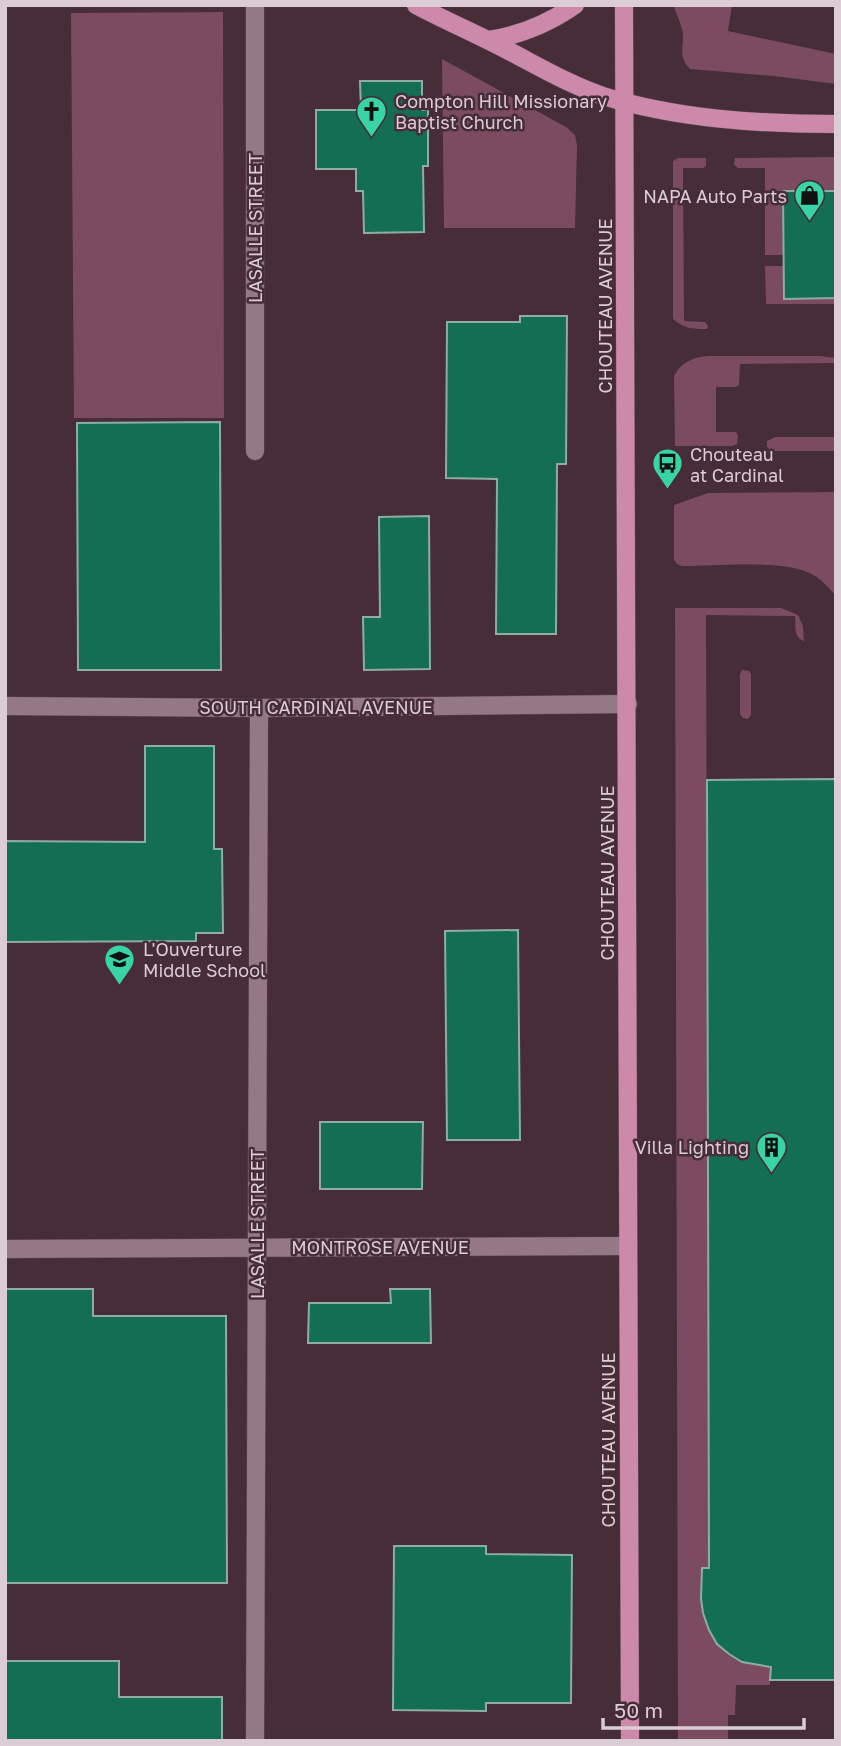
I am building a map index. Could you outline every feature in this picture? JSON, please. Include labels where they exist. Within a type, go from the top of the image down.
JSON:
[{"type":"main road","points":[[416,5],[578,86],[625,102],[704,117],[789,124],[836,124]]},
{"type":"main road","points":[[489,40],[511,37],[531,30],[575,5]]},
{"type":"main road","name":"CHOUTEAU AVENUE","points":[[624,5],[630,1741]]},
{"type":"street","name":"LASALLE STREET","points":[[255,5],[255,451]]},
{"type":"street","name":"SOUTH CARDINAL AVENUE","points":[[5,706],[259,708],[628,704]]},
{"type":"street","name":"LASALLE STREET","points":[[256,1741],[259,708]]},
{"type":"street","name":"MONTROSE AVENUE","points":[[5,1249],[628,1246]]},
{"type":"shaded area","points":[[674,5],[732,5],[728,31],[836,54],[836,84],[690,69],[683,59],[682,29]]},
{"type":"shaded area","points":[[223,12],[224,418],[74,418],[71,13]]},
{"type":"shaded area","points":[[442,59],[566,127],[575,135],[575,228],[444,228]]},
{"type":"shaded area","points":[[836,157],[836,191],[784,255],[765,255],[765,168],[738,168],[734,165],[735,158]]},
{"type":"shaded area","points":[[678,158],[706,158],[706,166],[703,168],[683,168],[684,321],[705,322],[707,329],[689,328],[673,319],[673,161]]},
{"type":"shaded area","points":[[765,266],[784,266],[784,299],[836,298],[836,304],[766,304]]},
{"type":"shaded area","points":[[708,356],[820,356],[836,358],[836,363],[740,364],[739,385],[716,387],[716,432],[736,432],[737,444],[675,446],[674,376],[688,361]]},
{"type":"shaded area","points":[[776,437],[836,437],[836,451],[771,451],[767,447],[767,441]]},
{"type":"shaded area","points":[[836,492],[836,596],[816,576],[795,568],[764,565],[682,566],[674,560],[674,505],[708,493]]},
{"type":"shaded area","points":[[675,608],[781,608],[798,615],[803,626],[804,641],[797,634],[795,616],[706,615],[709,1568],[702,1568],[702,1601],[710,1632],[726,1652],[743,1662],[770,1665],[770,1685],[736,1685],[735,1715],[728,1715],[728,1741],[678,1741]]},
{"type":"shaded area","points":[[742,670],[751,674],[751,715],[748,719],[740,714]]},
{"type":"building","name":"Compton Hill Missionary Baptist Church","points":[[360,81],[422,81],[422,110],[428,110],[428,166],[423,166],[424,232],[364,233],[363,191],[356,191],[356,169],[316,169],[316,110],[361,110]]},
{"type":"building","name":"NAPA Auto Parts","points":[[783,191],[836,191],[836,298],[784,299]]},
{"type":"building","points":[[520,316],[567,316],[566,464],[557,464],[556,634],[496,634],[497,479],[446,478],[447,322],[520,322]]},
{"type":"building","points":[[220,422],[221,670],[78,670],[77,423]]},
{"type":"building","points":[[429,516],[430,669],[364,670],[363,617],[380,617],[379,517]]},
{"type":"building","name":"L'Ouverture Middle School","points":[[145,746],[214,746],[214,849],[222,849],[223,933],[196,933],[196,941],[5,942],[5,841],[145,842]]},
{"type":"building","name":"Villa Lighting","points":[[836,779],[836,1680],[770,1680],[771,1667],[742,1662],[717,1644],[709,1630],[701,1599],[702,1568],[709,1568],[707,780]]},
{"type":"building","points":[[518,930],[520,1140],[447,1140],[445,931]]},
{"type":"building","points":[[320,1122],[423,1122],[422,1189],[320,1189]]},
{"type":"building","points":[[5,1289],[93,1289],[93,1316],[226,1316],[227,1583],[5,1583]]},
{"type":"building","points":[[390,1289],[430,1289],[431,1343],[308,1343],[309,1303],[391,1303]]},
{"type":"building","points":[[394,1546],[486,1546],[486,1554],[572,1555],[571,1703],[486,1703],[486,1711],[393,1710]]},
{"type":"building","points":[[5,1661],[119,1661],[119,1697],[222,1697],[222,1741],[5,1741]]},
{"type":"place","name":"Compton Hill Missionary Baptist Church","points":[[372,138]]},
{"type":"place","name":"NAPA Auto Parts","points":[[810,223]]},
{"type":"place","name":"Chouteau at Cardinal","points":[[667,491]]},
{"type":"place","name":"L'Ouverture Middle School","points":[[120,986]]},
{"type":"place","name":"Villa Lighting","points":[[772,1174]]}]
